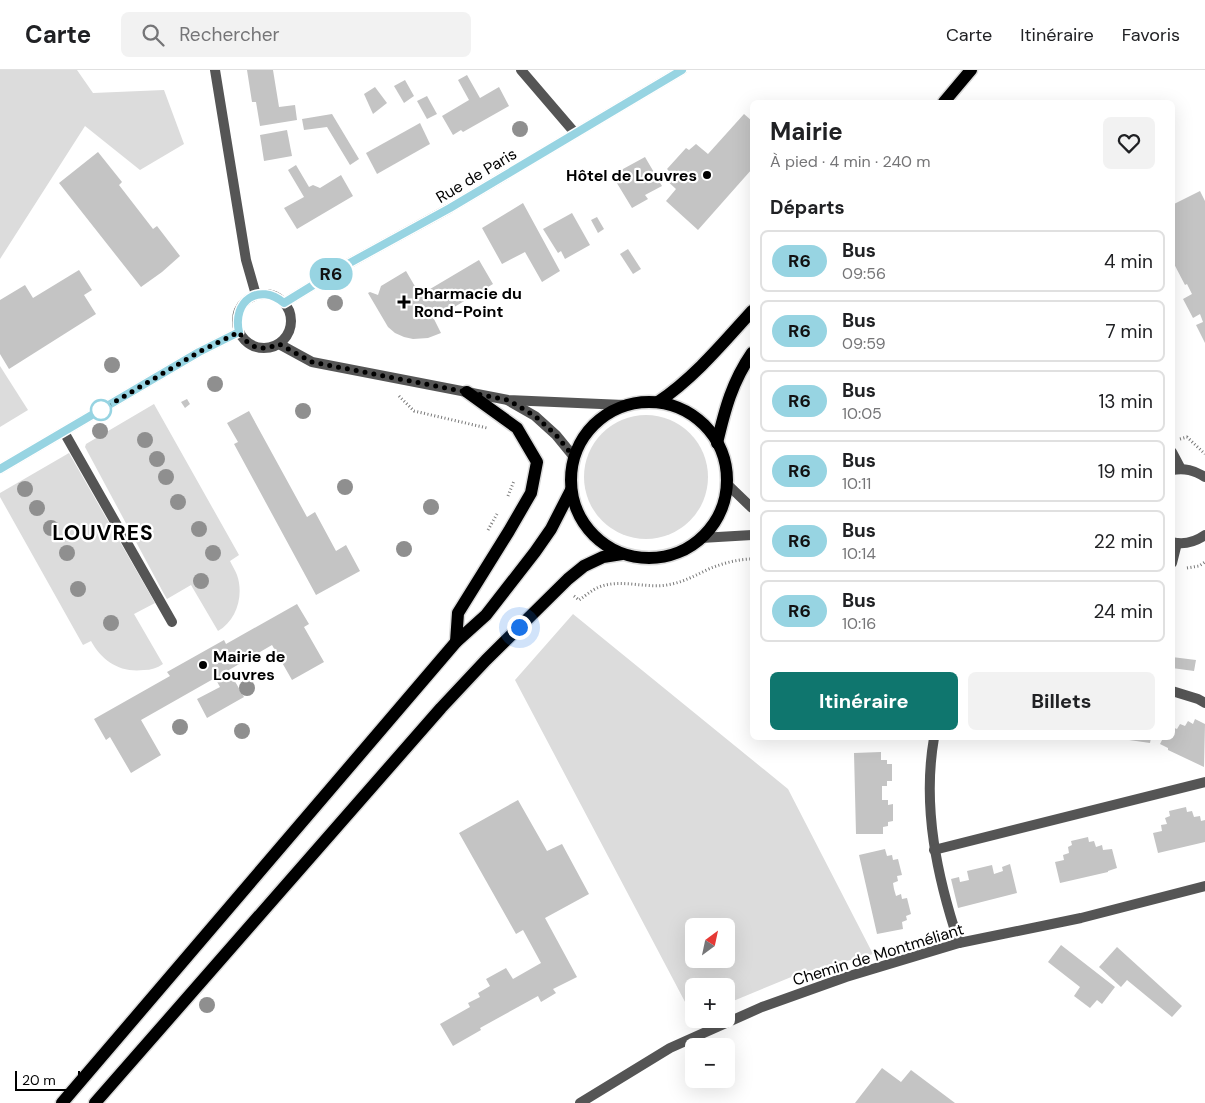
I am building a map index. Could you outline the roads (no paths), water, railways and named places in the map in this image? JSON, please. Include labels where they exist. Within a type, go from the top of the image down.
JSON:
[{"type":"main road","points":[[946,100],[971,70]]},
{"type":"main road","points":[[658,402],[676,390],[710,357],[750,313]]},
{"type":"main road","points":[[717,443],[725,408],[734,384],[750,356]]},
{"type":"main road","points":[[456,642],[458,613],[531,493],[537,462],[517,428],[467,392]]},
{"type":"main road","points":[[640,402],[658,402],[676,407],[692,415],[707,428],[717,443],[725,463],[727,484],[723,504],[714,523],[701,538],[687,548],[672,555],[656,558],[622,554],[607,546],[583,522],[575,507],[570,473],[574,457],[585,435],[602,417],[624,406],[640,402]]},
{"type":"main road","points":[[62,1103],[456,642],[486,615],[551,529],[571,490]]},
{"type":"main road","points":[[95,1103],[441,708],[473,674],[568,579],[584,566],[603,557],[622,554]]},
{"type":"street","points":[[215,70],[246,260],[256,295]]},
{"type":"street","points":[[521,70],[575,133]]},
{"type":"street","name":"Rue de Paris","points":[[284,303],[346,265],[450,208],[682,70]]},
{"type":"street","points":[[264,294],[278,298],[284,303],[289,311],[290,329],[286,337],[279,344],[272,347],[256,347],[243,339],[239,332],[237,314],[248,299],[264,294]]},
{"type":"street","points":[[0,470],[199,352],[239,332]]},
{"type":"street","points":[[279,344],[312,362],[508,400],[624,406]]},
{"type":"street","points":[[508,400],[535,416],[556,435],[574,457]]},
{"type":"street","points":[[64,432],[172,622]]},
{"type":"street","points":[[1177,469],[1190,469],[1205,477]]},
{"type":"street","points":[[727,484],[750,506]]},
{"type":"street","points":[[701,538],[750,535]]},
{"type":"street","points":[[1175,542],[1188,543],[1205,535]]},
{"type":"street","points":[[1175,691],[1198,698],[1205,703]]},
{"type":"street","points":[[934,740],[930,759],[930,807],[934,850],[948,910],[959,944]]},
{"type":"street","points":[[934,850],[1205,782]]},
{"type":"street","name":"Chemin de Montméliant","points":[[580,1103],[670,1048],[762,1008],[846,977],[959,944],[1081,918],[1205,886]]},
{"type":"place","name":"Hôtel de Louvres","points":[[707,175]]},
{"type":"place","name":"Pharmacie du Rond-Point","points":[[404,302]]},
{"type":"place","name":"Mairie de Louvres","points":[[203,665]]},
{"type":"district","name":"LOUVRES","points":[[103,533]]}]
